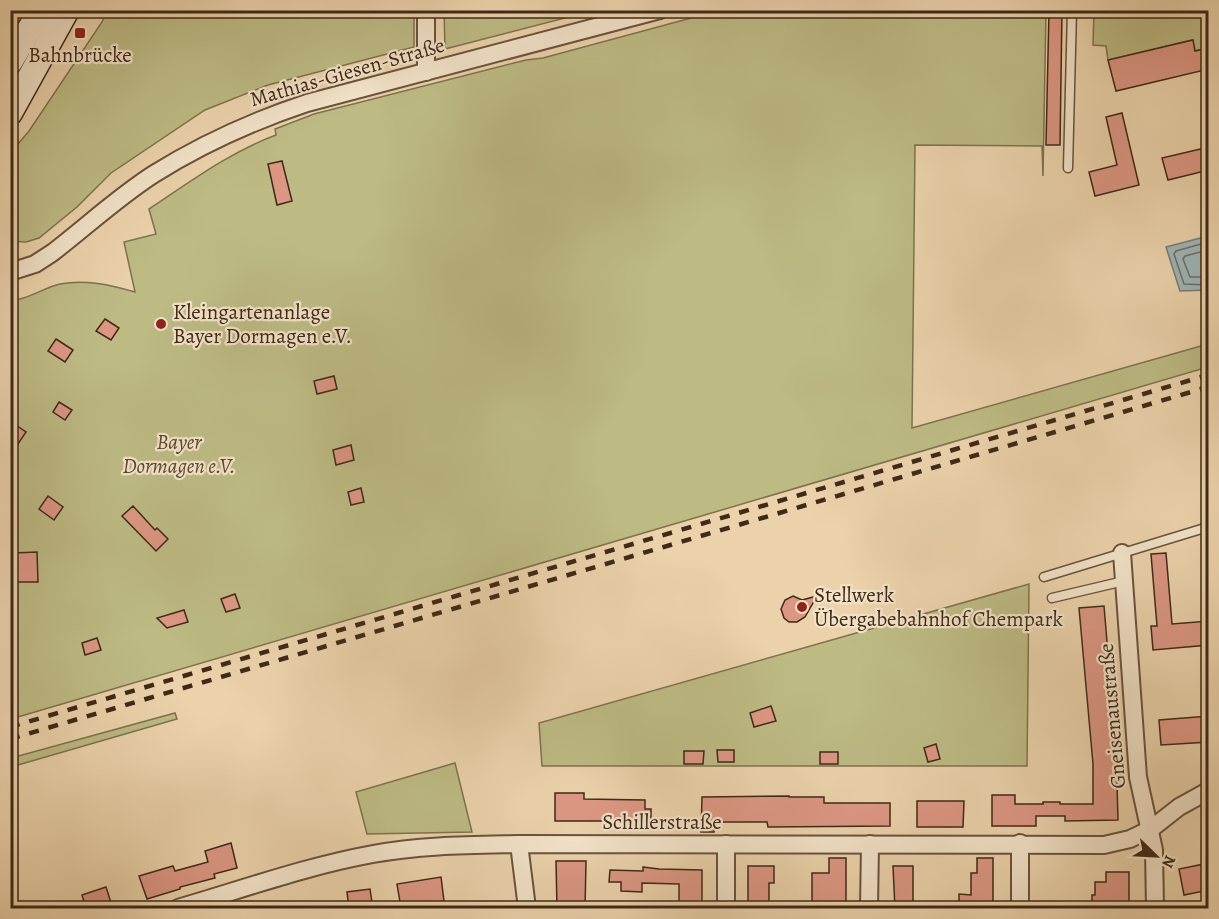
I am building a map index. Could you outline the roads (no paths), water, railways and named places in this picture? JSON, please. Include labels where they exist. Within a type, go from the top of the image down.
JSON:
[{"type":"main road","points":[[10,62],[41,10]]},
{"type":"main road","points":[[10,113],[67,10]]},
{"type":"street","points":[[426,10],[426,72]]},
{"type":"street","name":"Mathias-Giesen-Straße","points":[[11,272],[35,264],[153,175],[226,134],[307,103],[660,10]]},
{"type":"street","name":"Gneisenaustraße","points":[[1122,553],[1138,777],[1154,850],[1155,909]]},
{"type":"street","name":"Schillerstraße","points":[[178,909],[329,863],[375,853],[430,846],[1020,843],[1104,845],[1130,839],[1151,829],[1179,807],[1209,791]]},
{"type":"street","points":[[1020,843],[1020,909]]},
{"type":"street","points":[[519,844],[527,909]]},
{"type":"street","points":[[726,844],[726,909]]},
{"type":"street","points":[[870,844],[870,909]]},
{"type":"lane","points":[[1068,168],[1072,10]]},
{"type":"lane","points":[[1044,577],[1209,527]]},
{"type":"lane","points":[[1052,598],[1124,582]]},
{"type":"water","points":[[1208,236],[1208,290],[1180,291],[1166,247]]},
{"type":"railway","points":[[10,727],[1208,375]]},
{"type":"railway","points":[[10,739],[1208,387]]},
{"type":"place","name":"Bahnbrücke","points":[[80,33]]},
{"type":"place","name":"Kleingartenanlage Bayer Dormagen e.V.","points":[[161,324]]},
{"type":"place","name":"Stellwerk Übergabebahnhof Chempark","points":[[802,607]]},
{"type":"park label","name":"Bayer Dormagen e.V.","points":[[179,454]]}]
